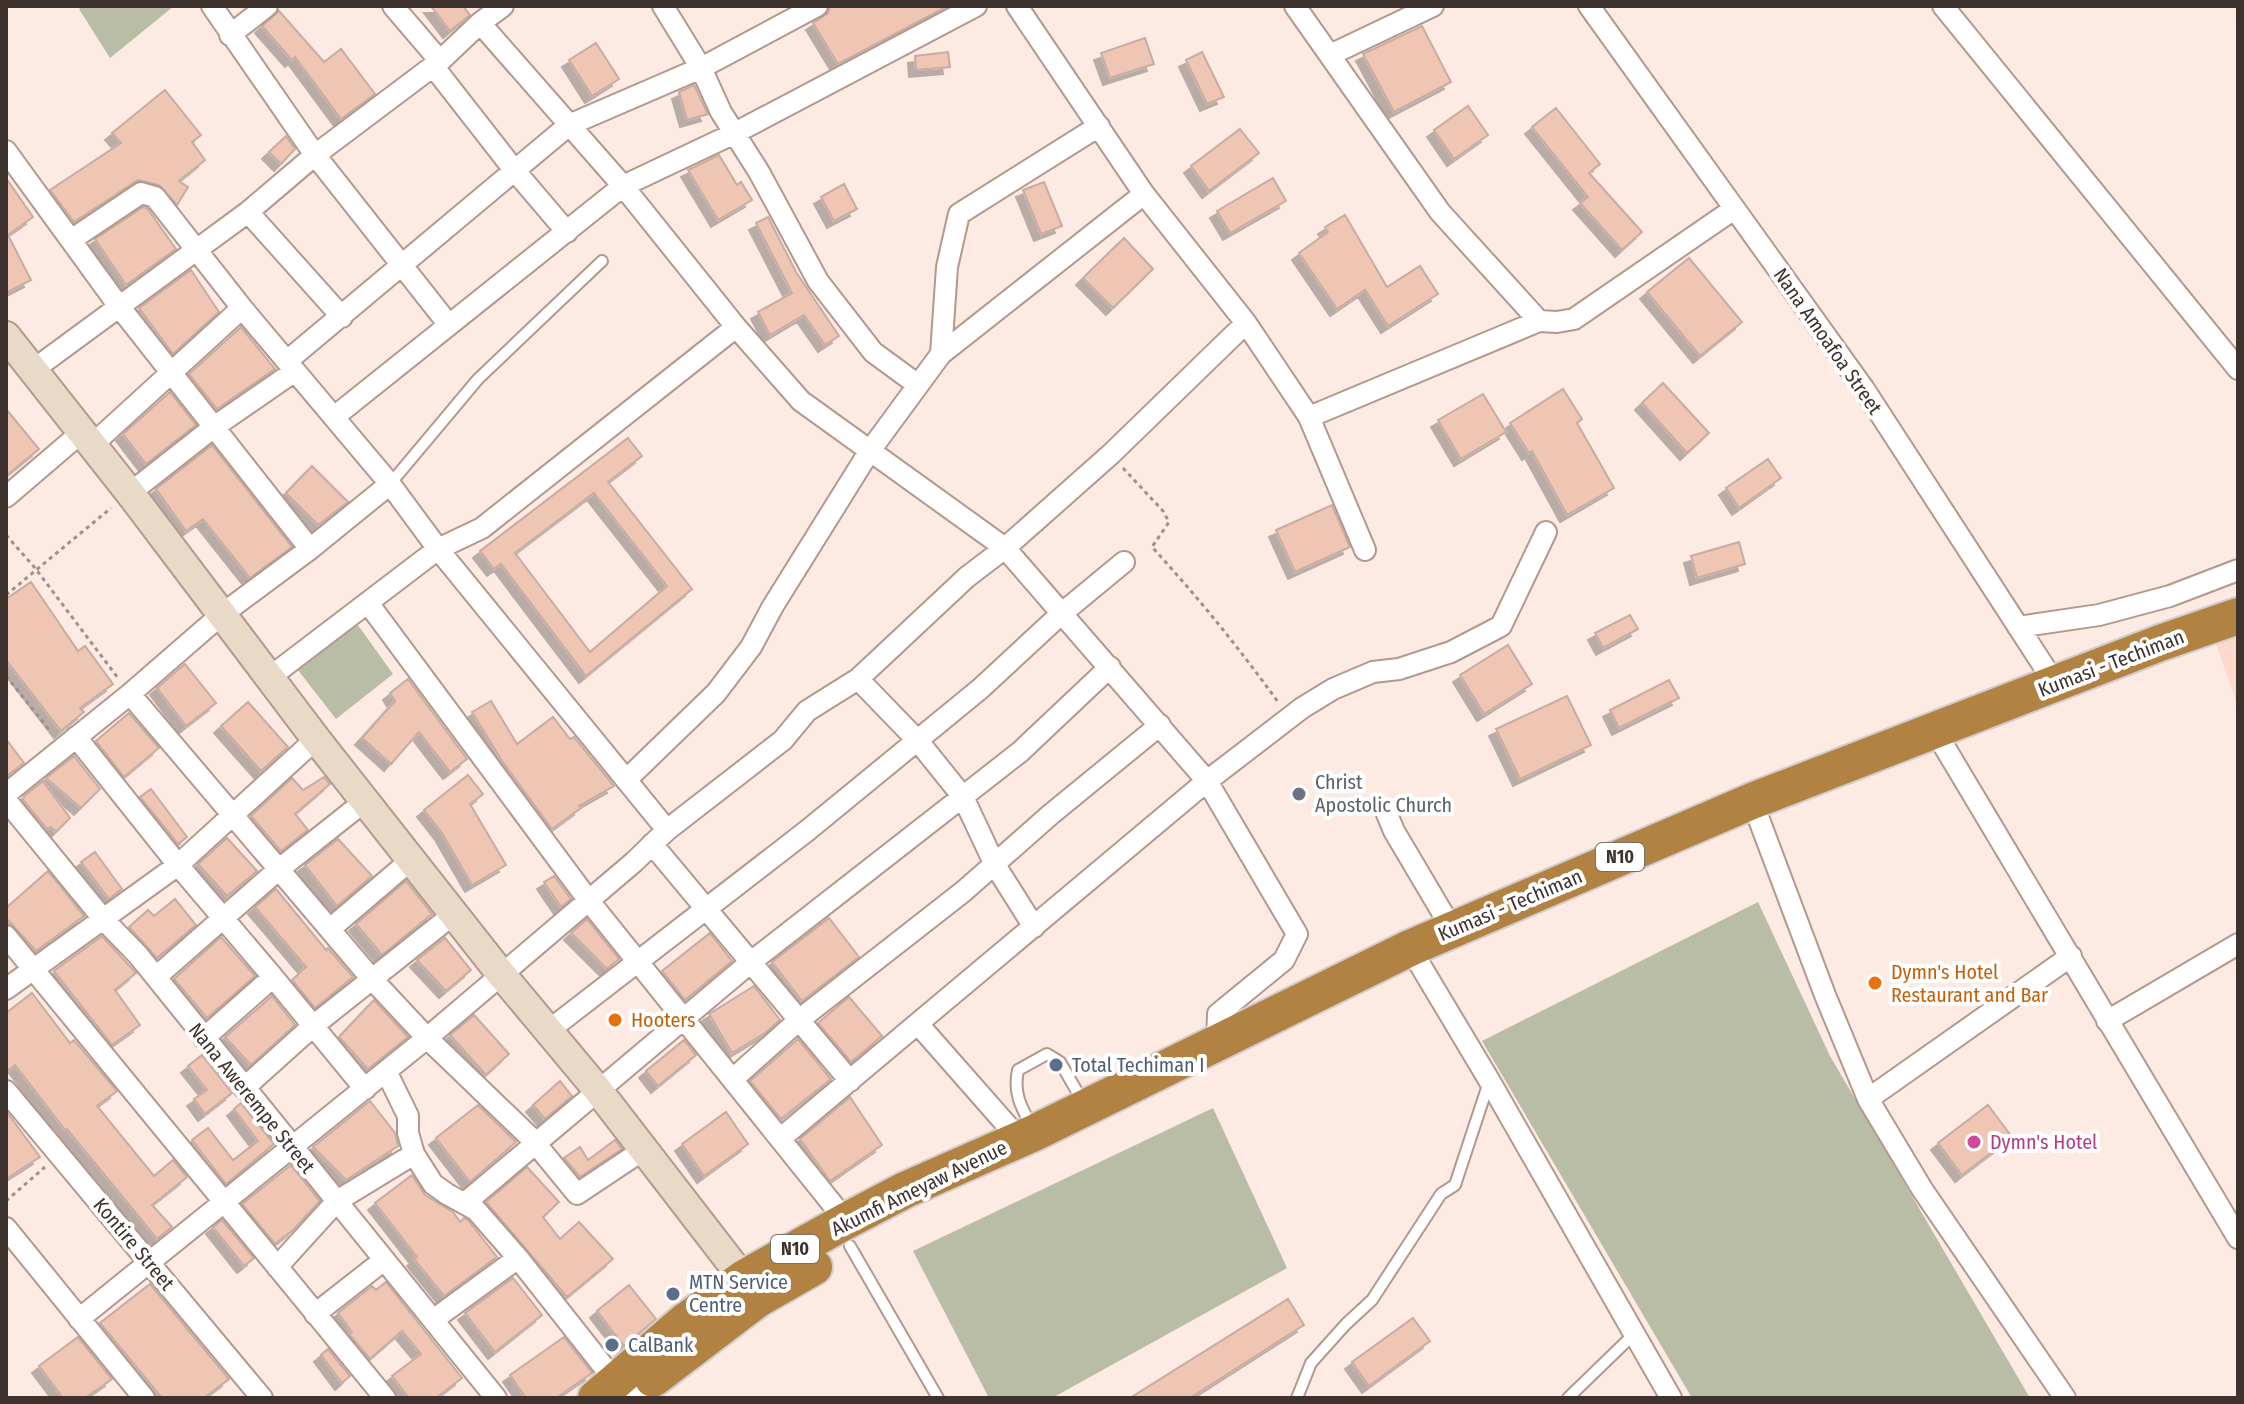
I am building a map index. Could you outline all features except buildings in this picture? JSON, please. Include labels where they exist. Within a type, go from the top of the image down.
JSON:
[{"type":"highway","name":"Kumasi - Techiman","points":[[1027,1136],[1452,929],[1752,801],[2160,643],[2238,616]]},
{"type":"highway","name":"Akumfi Ameyaw Avenue","points":[[623,1394],[684,1322],[751,1289],[848,1234],[905,1190],[1027,1136]]},
{"type":"street","points":[[212,6],[315,155],[449,325]]},
{"type":"street","points":[[230,35],[267,6]]},
{"type":"street","points":[[393,6],[515,171],[567,232]]},
{"type":"street","points":[[33,370],[248,212],[503,6]]},
{"type":"street","points":[[663,6],[701,68],[733,134],[759,172],[818,281],[873,352],[918,385]]},
{"type":"street","points":[[130,493],[291,366],[342,317],[569,125],[701,68],[817,6]]},
{"type":"street","points":[[334,417],[623,186],[733,134],[976,6]]},
{"type":"street","points":[[1017,6],[1144,194],[1246,323],[1309,417],[1365,550]]},
{"type":"street","points":[[1295,6],[1440,212],[1539,321]]},
{"type":"street","points":[[1330,55],[1433,6]]},
{"type":"street","name":"Nana Amoafoa Street","points":[[1589,6],[1864,389],[2056,685]]},
{"type":"street","points":[[1943,6],[2238,369]]},
{"type":"street","points":[[480,23],[623,186],[736,327],[801,401],[1005,548],[1207,781],[1297,934],[1284,960],[1218,1014],[1217,1044]]},
{"type":"street","points":[[941,354],[947,267],[959,214],[1099,126]]},
{"type":"street","points":[[6,151],[118,305],[310,549]]},
{"type":"street","points":[[71,240],[141,193],[155,197],[242,308],[390,484],[438,549],[626,780],[707,910],[850,1081]]},
{"type":"street","points":[[626,780],[716,693],[751,647],[773,606],[869,452],[941,354],[1144,194]]},
{"type":"street","points":[[1309,417],[1539,321],[1574,319],[1734,209]]},
{"type":"street","points":[[248,212],[342,317]]},
{"type":"street","points":[[6,497],[171,372],[242,308]]},
{"type":"street","points":[[79,1319],[427,1038],[589,901],[659,837],[783,740],[807,711],[858,679],[967,577],[1005,548],[1111,454],[1246,323]]},
{"type":"street","points":[[270,677],[438,549],[482,528],[736,327]]},
{"type":"street","points":[[6,336],[130,493],[316,739],[501,974],[597,1089],[751,1289]]},
{"type":"street","points":[[128,691],[390,484]]},
{"type":"street","points":[[6,794],[128,691],[210,614],[142,522]]},
{"type":"street","points":[[781,1138],[1207,781],[1289,718],[1333,689],[1373,672],[1399,669],[1451,652],[1501,626],[1546,532]]},
{"type":"street","points":[[548,1031],[707,910],[917,741],[1124,562]]},
{"type":"street","points":[[2018,627],[2099,615],[2170,596],[2238,570]]},
{"type":"street","points":[[368,603],[589,901],[781,1138],[848,1234]]},
{"type":"street","points":[[465,1203],[751,962],[1020,752],[1110,667]]},
{"type":"street","points":[[858,679],[917,741],[963,797],[995,865],[1034,927]]},
{"type":"street","points":[[128,691],[371,978],[534,1144],[577,1194],[643,1150]]},
{"type":"street","points":[[733,1079],[799,1020],[995,865],[1050,815],[1160,725]]},
{"type":"street","points":[[1935,731],[2238,1238]]},
{"type":"street","points":[[6,989],[178,865],[316,739]]},
{"type":"street","points":[[70,742],[178,865],[365,1089]]},
{"type":"street","name":"Nana Awerempe Street","points":[[6,800],[104,920],[156,977],[496,1398]]},
{"type":"street","points":[[156,977],[278,870],[365,801]]},
{"type":"street","points":[[1752,801],[1868,1099],[1938,1214],[2064,1398]]},
{"type":"street","points":[[1387,814],[1452,929]]},
{"type":"street","points":[[330,929],[411,860]]},
{"type":"street","points":[[244,1088],[313,1026],[455,913]]},
{"type":"street","points":[[6,936],[385,1398]]},
{"type":"street","points":[[2107,1021],[2238,944]]},
{"type":"street","points":[[1410,948],[1671,1398]]},
{"type":"street","points":[[1868,1099],[2071,956]]},
{"type":"street","points":[[204,1038],[273,977]]},
{"type":"street","points":[[918,1024],[1027,1136]]},
{"type":"street","points":[[386,1071],[408,1116],[408,1133],[414,1154],[433,1184],[476,1210],[518,1258],[623,1394]]},
{"type":"street","name":"Kontire Street","points":[[6,1091],[262,1398]]},
{"type":"street","points":[[277,1267],[337,1201],[414,1154]]},
{"type":"street","points":[[6,1228],[144,1398]]},
{"type":"street","points":[[433,1320],[518,1258]]},
{"type":"street","points":[[315,1314],[384,1260]]},
{"type":"lane","points":[[390,484],[478,379],[602,261]]},
{"type":"lane","points":[[1027,1136],[1019,1102],[1018,1070],[1047,1054],[1060,1062],[1086,1107]]},
{"type":"lane","points":[[1297,1398],[1311,1363],[1372,1300],[1441,1194],[1455,1185],[1489,1080]]},
{"type":"lane","points":[[848,1234],[938,1398]]},
{"type":"lane","points":[[1568,1398],[1634,1334]]},
{"type":"path","points":[[1111,454],[1163,511],[1169,522],[1152,547],[1244,655],[1289,718]]},
{"type":"path","points":[[6,595],[35,568],[130,493]]},
{"type":"path","points":[[6,535],[35,568],[128,691]]},
{"type":"path","points":[[6,676],[70,742]]},
{"type":"path","points":[[6,1201],[59,1155]]},
{"type":"shaded area","points":[[2238,631],[2238,706],[2214,639]]},
{"type":"green space","points":[[83,6],[174,6],[110,58],[79,9]]},
{"type":"green space","points":[[355,621],[393,674],[336,719],[294,665]]},
{"type":"green space","points":[[1758,902],[1830,1056],[2030,1398],[1692,1398],[1482,1041]]},
{"type":"green space","points":[[1213,1108],[1287,1268],[1052,1398],[989,1398],[913,1251]]},
{"type":"place","name":"Christ Apostolic Church","points":[[1299,794]]},
{"type":"place","name":"Dymn's Hotel Restaurant and Bar","points":[[1875,983]]},
{"type":"place","name":"Hooters","points":[[615,1020]]},
{"type":"place","name":"Total Techiman I","points":[[1056,1065]]},
{"type":"place","name":"Dymn's Hotel","points":[[1974,1142]]},
{"type":"place","name":"MTN Service Centre","points":[[673,1294]]},
{"type":"place","name":"CalBank","points":[[612,1345]]}]
